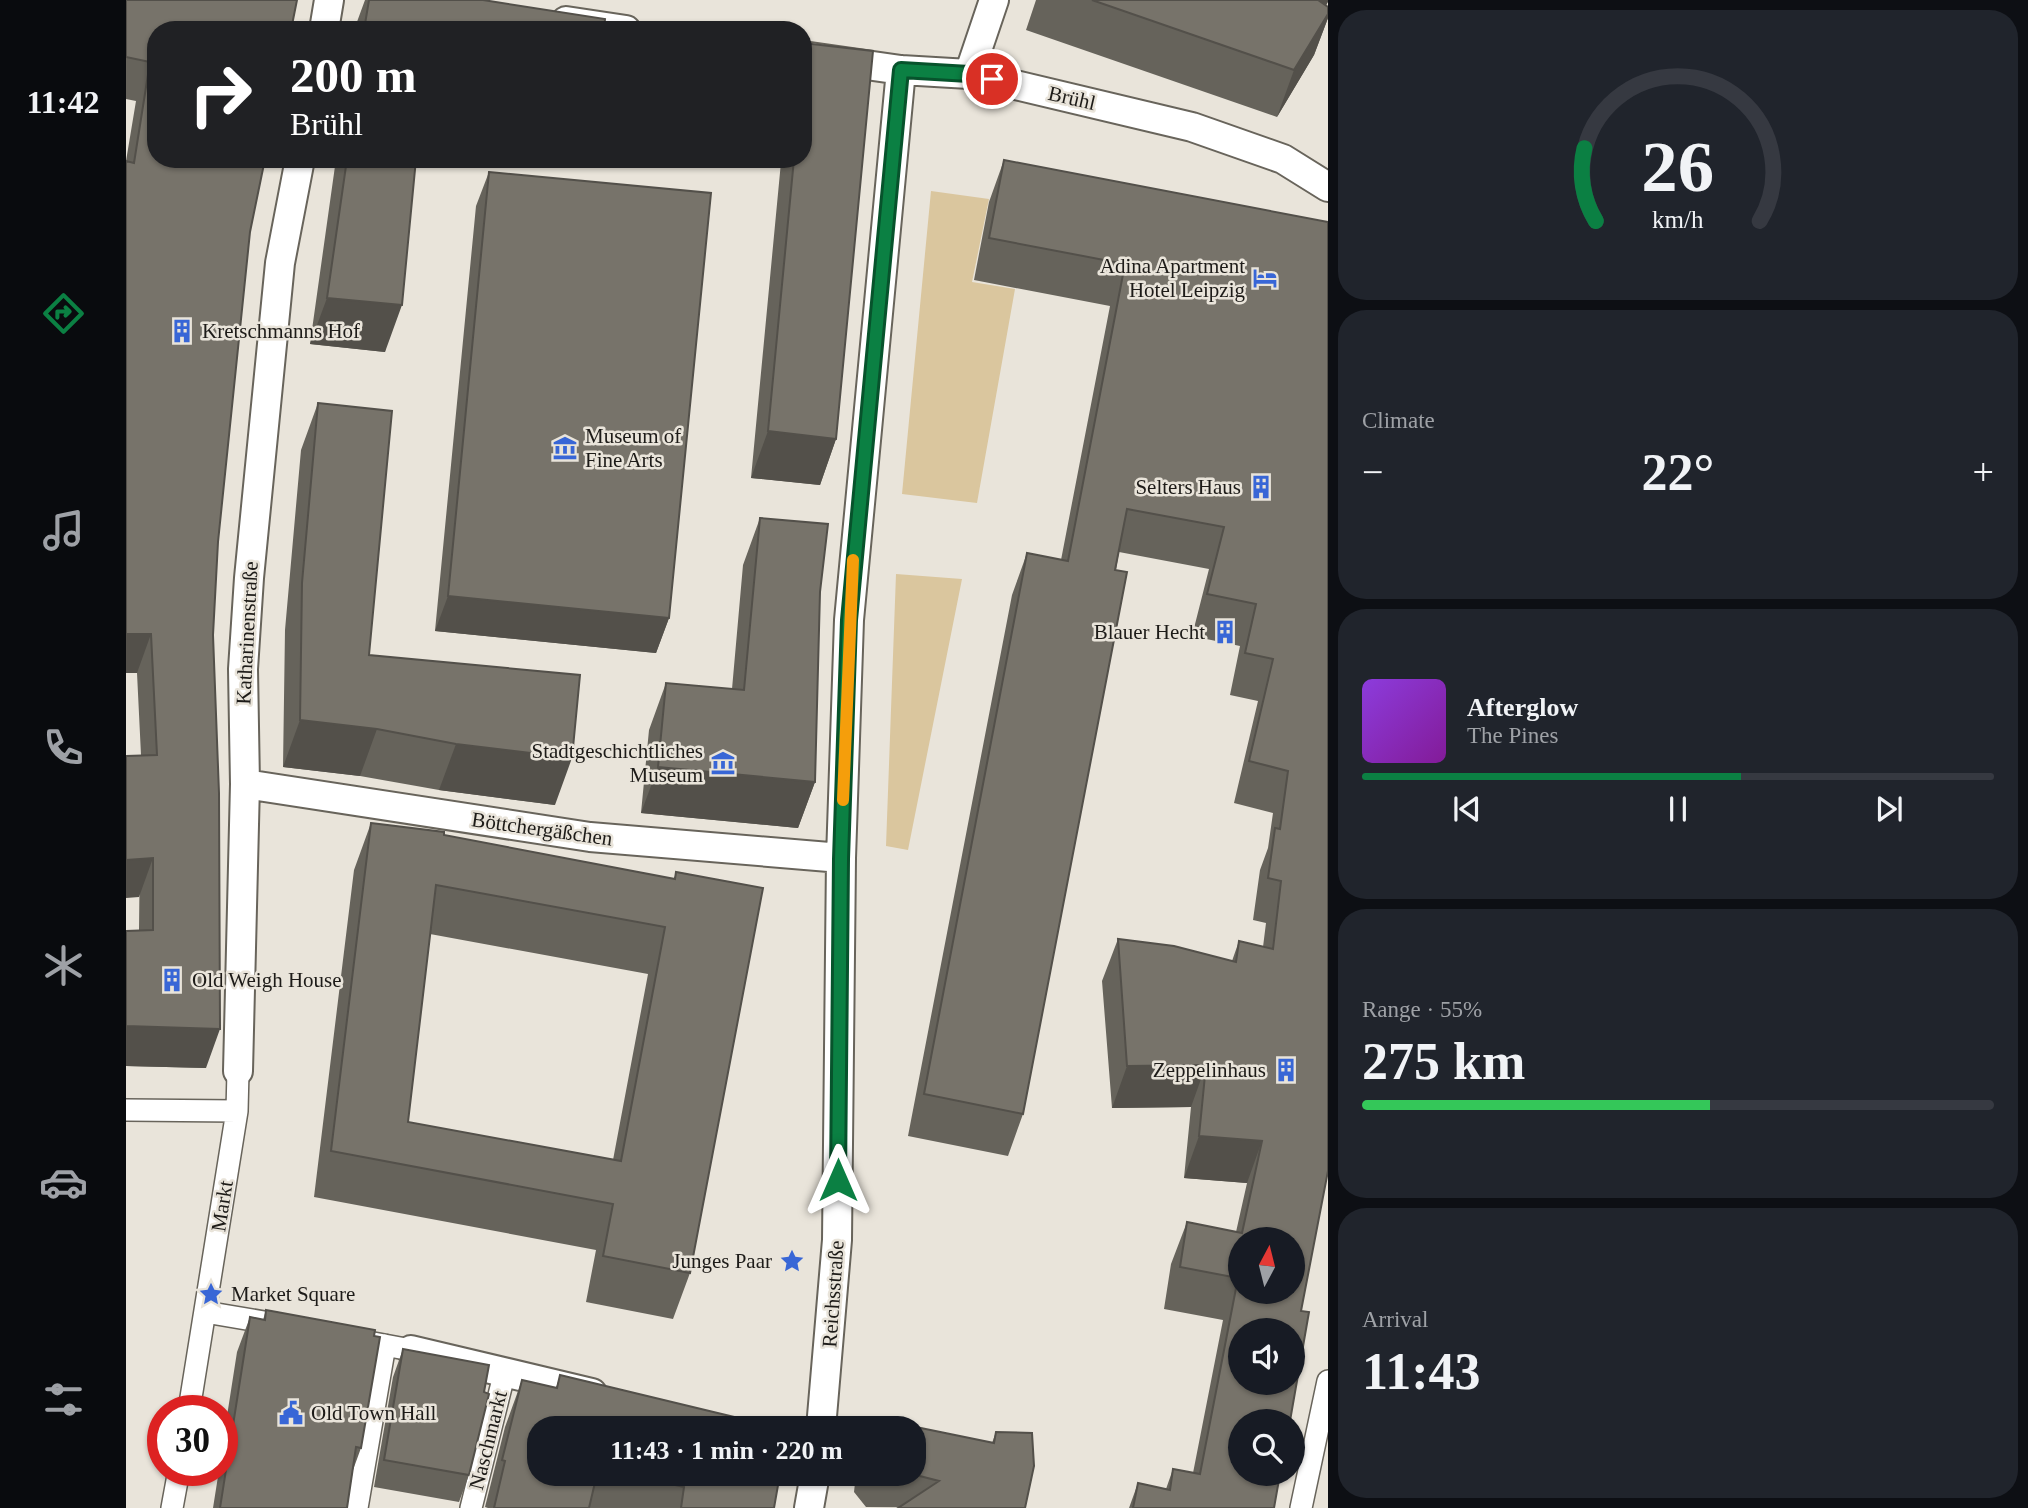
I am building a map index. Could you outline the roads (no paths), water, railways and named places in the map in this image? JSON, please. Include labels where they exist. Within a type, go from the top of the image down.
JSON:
[{"type":"street","points":[[326,21],[329,0]]},
{"type":"street","points":[[969,74],[994,0]]},
{"type":"street","points":[[536,17],[564,21]]},
{"type":"street","name":"Brühl","points":[[812,58],[901,70],[969,74],[1192,127],[1283,159],[1328,187]]},
{"type":"street","name":"Reichsstraße","points":[[822,1416],[837,1240],[841,859],[855,531],[901,70]]},
{"type":"street","name":"Katharinenstraße","points":[[237,1111],[245,784],[243,669],[248,578],[280,263],[298,168]]},
{"type":"street","name":"Böttchergäßchen","points":[[245,784],[590,837],[841,859]]},
{"type":"street","points":[[126,1110],[237,1111]]},
{"type":"street","name":"Markt","points":[[191,1395],[237,1111]]},
{"type":"street","points":[[205,1312],[291,1327]]},
{"type":"street","points":[[331,1335],[505,1371],[612,1398]]},
{"type":"street","points":[[357,1508],[398,1348]]},
{"type":"street","name":"Naschmarkt","points":[[471,1508],[505,1371]]},
{"type":"street","points":[[1301,1508],[1328,1381]]},
{"type":"street","points":[[172,1508],[175,1486]]},
{"type":"street","points":[[809,1508],[812,1486]]},
{"type":"place","name":"Adina Apartment Hotel Leipzig","points":[[1265,278]]},
{"type":"place","name":"Kretschmanns Hof","points":[[182,331]]},
{"type":"place","name":"Museum of Fine Arts","points":[[565,448]]},
{"type":"place","name":"Selters Haus","points":[[1261,487]]},
{"type":"place","name":"Blauer Hecht","points":[[1225,632]]},
{"type":"place","name":"Stadtgeschichtliches Museum","points":[[723,763]]},
{"type":"place","name":"Old Weigh House","points":[[172,980]]},
{"type":"place","name":"Zeppelinhaus","points":[[1286,1070]]},
{"type":"place","name":"Junges Paar","points":[[792,1261]]},
{"type":"place","name":"Market Square","points":[[211,1294]]},
{"type":"place","name":"Old Town Hall","points":[[291,1413]]}]
